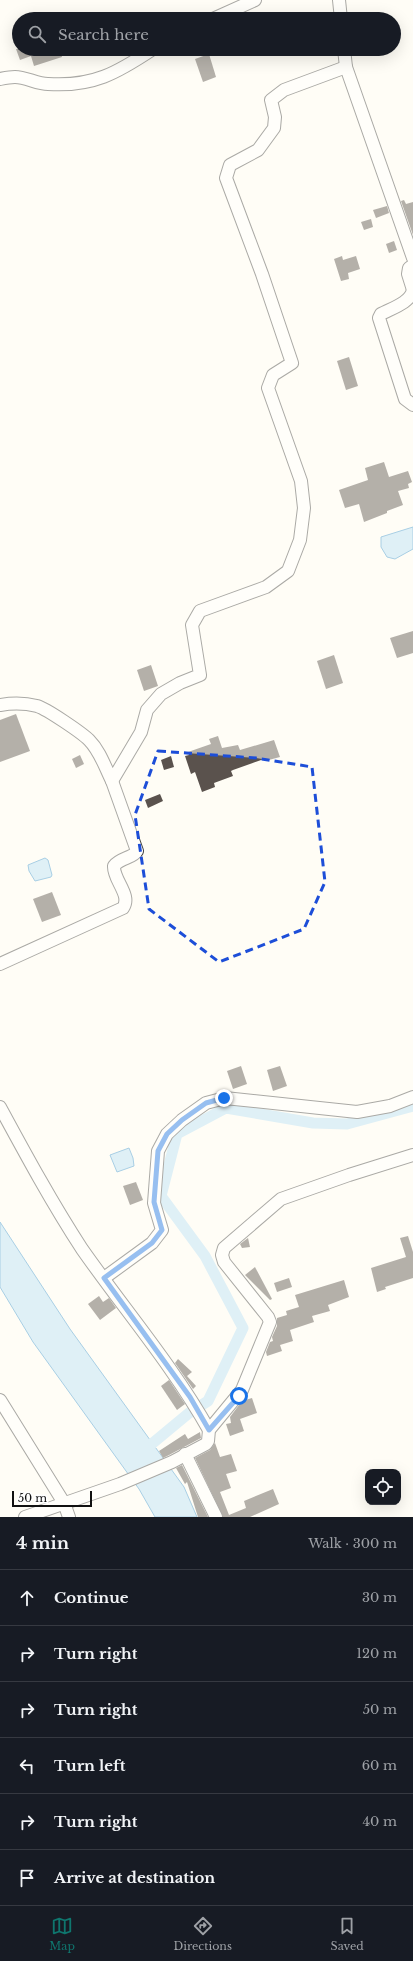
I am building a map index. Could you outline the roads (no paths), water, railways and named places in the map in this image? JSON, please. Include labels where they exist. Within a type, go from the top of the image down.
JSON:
[{"type":"street","points":[[228,12],[255,0]]},
{"type":"street","points":[[339,0],[340,12]]},
{"type":"street","points":[[0,79],[15,77],[47,84],[86,83],[99,80],[129,65],[142,56]]},
{"type":"street","points":[[345,56],[346,67],[413,258]]},
{"type":"street","points":[[112,781],[141,732],[147,710],[161,694],[180,683],[200,675],[192,625],[200,611],[266,588],[288,572],[300,540],[304,508],[301,481],[268,388],[273,375],[292,363],[262,274],[226,178],[230,165],[258,150],[274,128],[275,117],[271,100],[284,90],[346,67]]},
{"type":"street","points":[[413,265],[409,268],[408,272],[413,290],[412,296],[381,314],[379,318],[405,399],[413,405]]},
{"type":"street","points":[[0,705],[12,703],[38,706],[89,740],[100,756],[112,781],[137,851],[136,853],[118,861],[114,866],[115,876],[126,898],[126,904],[123,908],[0,964]]},
{"type":"street","points":[[104,1278],[152,1243],[162,1230],[154,1202],[158,1151],[167,1134],[182,1120],[206,1103],[224,1098],[357,1112],[390,1106],[413,1097]]},
{"type":"street","points":[[0,1107],[54,1206],[190,1397],[206,1426],[208,1440],[206,1444],[172,1462],[120,1484],[25,1517]]},
{"type":"street","points":[[206,1426],[242,1390],[270,1322],[267,1315],[224,1262],[222,1255],[224,1248],[281,1199],[349,1175],[413,1155]]},
{"type":"street","points":[[0,1400],[64,1503],[68,1517]]},
{"type":"street","points":[[185,1454],[216,1517]]},
{"type":"water","points":[[413,527],[413,549],[395,559],[387,557],[381,547],[381,537]]},
{"type":"water","points":[[45,858],[48,860],[52,875],[51,877],[35,881],[29,871],[28,865]]},
{"type":"water","points":[[129,1148],[134,1166],[117,1172],[110,1155]]},
{"type":"water","points":[[0,1222],[70,1329],[184,1487],[197,1517],[155,1517],[139,1489],[33,1342],[0,1287]]},
{"type":"waterway","points":[[142,1452],[189,1413],[208,1401],[243,1328],[205,1256],[161,1196],[177,1134],[226,1108],[313,1123],[347,1124],[413,1106]]}]
